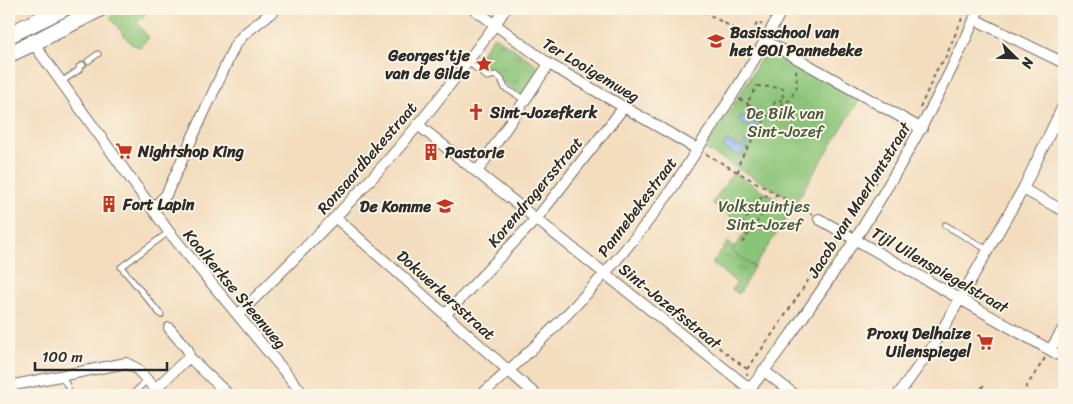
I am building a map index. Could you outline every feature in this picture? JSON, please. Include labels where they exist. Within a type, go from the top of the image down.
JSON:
[{"type":"main road","points":[[9,35],[62,9]]},
{"type":"main road","points":[[9,54],[98,9]]},
{"type":"street","points":[[152,209],[166,195],[228,57],[244,34],[276,9]]},
{"type":"street","name":"Ter Looigemweg","points":[[474,9],[549,64],[697,149]]},
{"type":"street","name":"Ronsaardbekestraat","points":[[238,315],[336,218],[418,125],[495,25],[505,9]]},
{"type":"street","name":"Pannebekestraat","points":[[481,395],[561,321],[605,274],[667,196],[733,95],[782,9]]},
{"type":"street","name":"Jacob van Maerlantstraat","points":[[747,392],[797,327],[884,196],[936,102],[979,9]]},
{"type":"street","points":[[974,19],[1064,64]]},
{"type":"street","name":"Koolkerkse Steenweg","points":[[25,28],[61,82],[169,232],[304,395]]},
{"type":"street","points":[[768,36],[801,61],[922,129]]},
{"type":"street","points":[[477,172],[549,64]]},
{"type":"street","points":[[898,395],[933,346],[1023,189],[1064,104]]},
{"type":"street","name":"Korendragersstraat","points":[[445,315],[537,218],[624,107]]},
{"type":"street","name":"Sint-Jozefsstraat","points":[[418,125],[537,218],[747,392]]},
{"type":"street","points":[[1023,189],[1064,212]]},
{"type":"street","name":"Dokwerkersstraat","points":[[336,218],[536,395]]},
{"type":"street","name":"Tijl Uilenspiegelstraat","points":[[819,219],[1064,358]]},
{"type":"street","points":[[169,328],[188,350],[190,357],[224,394]]},
{"type":"street","points":[[1051,349],[1064,328]]},
{"type":"street","points":[[9,386],[126,363],[136,368],[158,392],[190,357]]},
{"type":"street","points":[[763,370],[795,395]]},
{"type":"lane","points":[[61,82],[79,70],[78,67],[98,54]]},
{"type":"lane","points":[[467,62],[487,77],[496,75],[501,79],[505,88],[525,100]]},
{"type":"lane","points":[[945,225],[988,250]]},
{"type":"lane","points":[[161,315],[121,267],[169,232]]},
{"type":"lane","points":[[57,376],[66,383],[68,395]]},
{"type":"lane","points":[[132,395],[147,380]]},
{"type":"path","points":[[689,9],[696,12],[701,10],[750,36],[758,22],[765,27],[769,27],[768,36]]},
{"type":"path","points":[[747,369],[770,339],[776,326],[809,279],[816,275],[873,187],[910,122],[916,118],[939,65],[944,61],[966,9]]},
{"type":"path","points":[[738,172],[740,160],[776,100],[789,101],[797,87],[795,70],[801,61]]},
{"type":"path","points":[[733,95],[766,116],[782,116],[783,88],[757,86],[747,103]]},
{"type":"path","points":[[697,149],[819,219]]},
{"type":"path","points":[[752,229],[743,223],[764,194],[772,200]]},
{"type":"path","points":[[742,243],[777,194]]},
{"type":"path","points":[[1021,395],[1051,349]]},
{"type":"path","points":[[977,395],[985,384]]},
{"type":"green space","points":[[120,9],[151,9],[137,23],[149,38],[140,47],[131,44],[110,17]]},
{"type":"green space","points":[[494,36],[542,68],[524,96],[474,63]]},
{"type":"green space","name":"De Bilk van Sint-Jozef","points":[[768,47],[859,100],[796,202],[705,149]]},
{"type":"green space","name":"Volkstuintjes Sint-Jozef","points":[[733,173],[793,209],[754,267],[732,251],[748,229],[712,203]]},
{"type":"green space","points":[[728,242],[735,248],[733,251],[754,267],[739,294],[732,289],[737,283],[712,263]]},
{"type":"water","points":[[741,116],[758,125],[752,138],[749,136],[753,129],[738,121]]},
{"type":"water","points":[[727,140],[742,148],[747,140],[750,141],[740,156],[723,148]]},
{"type":"place","name":"Basisschool van het GO! Pannebeke","points":[[716,41]]},
{"type":"place","name":"Georges'tje van de Gilde","points":[[484,64]]},
{"type":"place","name":"Sint-Jozefkerk","points":[[476,112]]},
{"type":"place","name":"Nightshop King","points":[[124,151]]},
{"type":"place","name":"Pastorie","points":[[431,152]]},
{"type":"place","name":"Fort Lapin","points":[[109,204]]},
{"type":"place","name":"De Komme","points":[[445,206]]},
{"type":"place","name":"Proxy Delhaize Uilenspiegel","points":[[985,342]]}]
